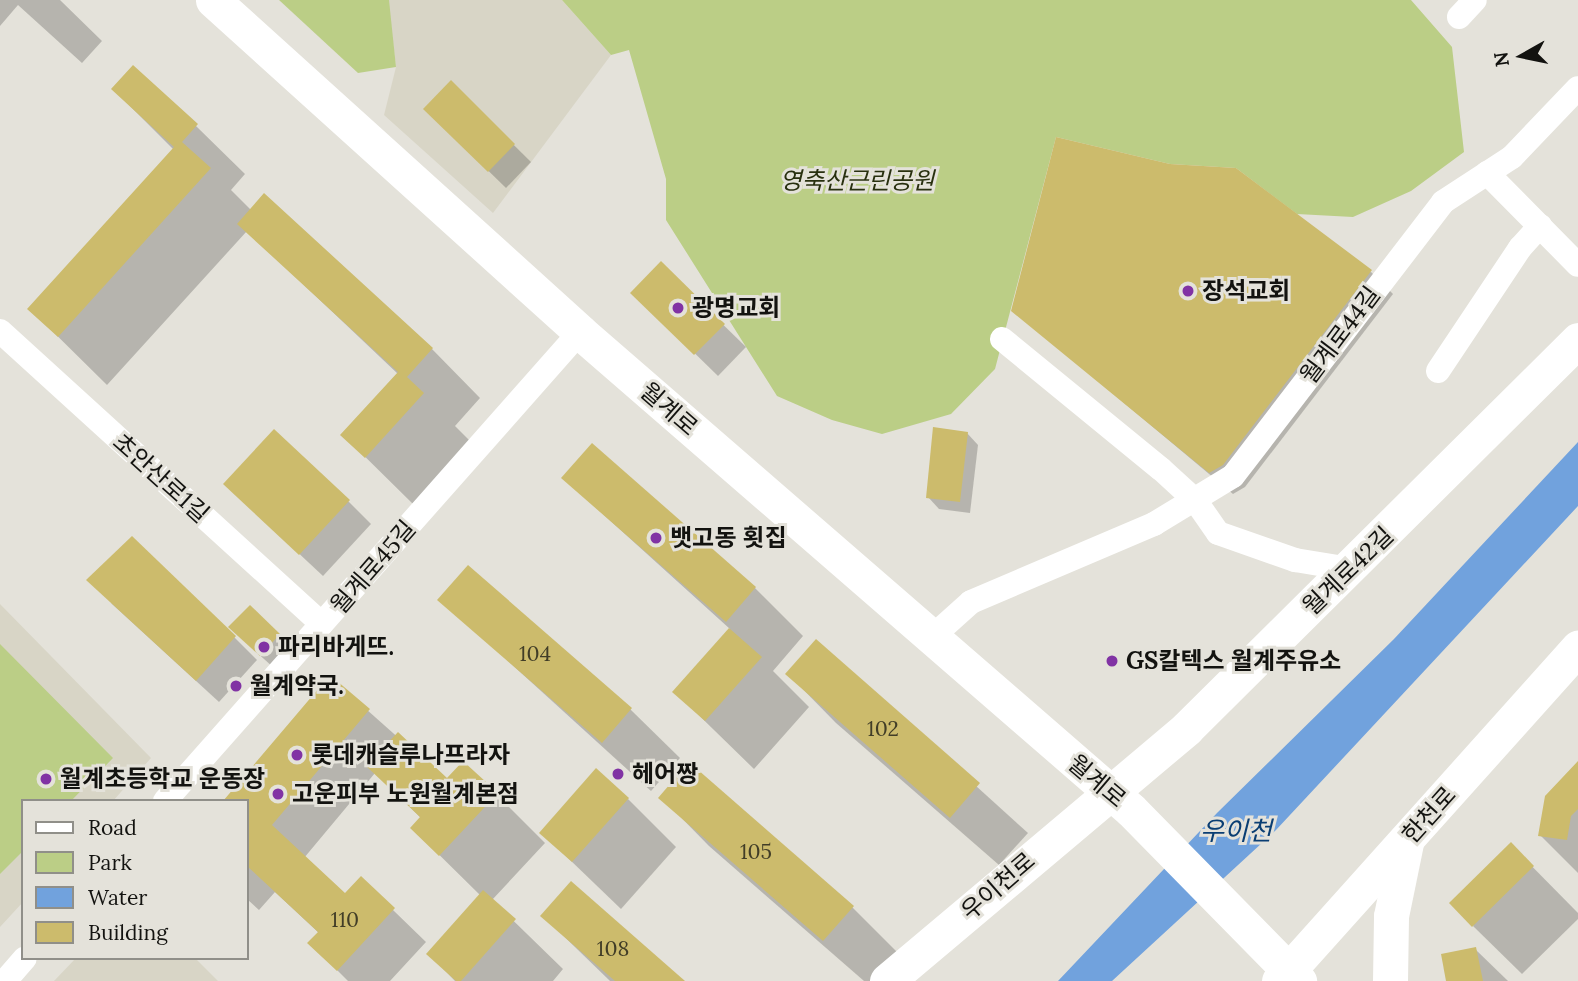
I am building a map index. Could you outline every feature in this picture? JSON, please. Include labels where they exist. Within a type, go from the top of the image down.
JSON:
[{"type":"main road","name":"월계로","points":[[213,0],[580,332],[1120,801],[1236,912],[1289,978]]},
{"type":"main road","name":"월계로42길","points":[[1120,801],[1187,728],[1578,340]]},
{"type":"main road","name":"한천로","points":[[1289,978],[1578,648]]},
{"type":"main road","name":"우이천로","points":[[887,981],[1120,801]]},
{"type":"main road","points":[[1390,981],[1391,916],[1408,839]]},
{"type":"street","name":"월계로44길","points":[[932,637],[971,602],[1154,524],[1233,476],[1443,202],[1512,157],[1578,88]]},
{"type":"street","points":[[1487,173],[1578,265]]},
{"type":"street","points":[[1438,371],[1520,248],[1540,226]]},
{"type":"street","name":"초안산로1길","points":[[0,331],[322,624]]},
{"type":"street","name":"월계로45길","points":[[167,799],[580,332]]},
{"type":"street","points":[[1002,339],[1195,500],[1218,533],[1294,560],[1350,569]]},
{"type":"street","points":[[5,981],[23,960]]},
{"type":"shaded area","points":[[388,0],[562,0],[611,55],[493,213],[384,115],[396,67]]},
{"type":"shaded area","points":[[0,604],[151,758],[115,799],[21,799],[21,904],[0,927]]},
{"type":"shaded area","points":[[74,960],[197,960],[218,981],[54,981]]},
{"type":"green space","points":[[279,0],[389,0],[396,67],[358,73]]},
{"type":"green space","name":"영축산근린공원","points":[[562,0],[1411,0],[1452,47],[1464,152],[1411,191],[1353,217],[1297,214],[1236,168],[1170,164],[1056,137],[995,369],[951,414],[882,434],[832,420],[777,396],[666,220],[666,179],[629,50],[611,55]]},
{"type":"green space","name":"월계초등학교 운동장","points":[[0,644],[113,758],[73,799],[21,799],[21,853],[0,874]]},
{"type":"water","name":"우이천","points":[[1578,442],[1578,506],[1276,830],[1112,981],[1058,981],[1217,813],[1394,639]]},
{"type":"building","points":[[133,65],[198,124],[182,142],[211,168],[58,337],[27,309],[174,147],[111,89]]},
{"type":"building","points":[[451,80],[515,144],[488,172],[423,109]]},
{"type":"building","name":"장석교회","points":[[1056,137],[1170,164],[1236,168],[1372,270],[1223,465],[1209,473],[1011,311]]},
{"type":"building","points":[[264,193],[433,348],[407,377],[424,393],[365,458],[340,435],[398,372],[237,224]]},
{"type":"building","name":"광명교회","points":[[661,261],[725,324],[694,355],[630,293]]},
{"type":"building","points":[[933,427],[968,432],[960,502],[926,498]]},
{"type":"building","points":[[274,429],[350,500],[299,555],[223,484]]},
{"type":"building","points":[[592,443],[756,587],[726,622],[561,478]]},
{"type":"building","points":[[132,536],[236,636],[196,681],[86,580]]},
{"type":"building","points":[[468,565],[632,708],[602,743],[437,600]]},
{"type":"building","points":[[250,605],[280,634],[260,656],[228,627]]},
{"type":"building","points":[[729,628],[762,657],[705,721],[672,692]]},
{"type":"building","points":[[816,639],[980,783],[950,818],[785,674]]},
{"type":"building","points":[[330,675],[370,709],[272,825],[345,893],[361,876],[395,908],[337,971],[307,943],[318,932],[248,867],[248,799],[225,799]]},
{"type":"building","points":[[398,732],[447,778],[463,761],[498,793],[439,856],[410,828],[420,817],[366,766]]},
{"type":"building","points":[[1578,761],[1578,809],[1571,816],[1567,840],[1538,836],[1545,796]]},
{"type":"building","points":[[689,762],[854,906],[823,941],[658,798]]},
{"type":"building","points":[[596,768],[629,798],[572,862],[539,833]]},
{"type":"building","points":[[1511,842],[1534,866],[1472,927],[1449,903]]},
{"type":"building","points":[[571,881],[685,981],[615,981],[540,916]]},
{"type":"building","points":[[483,890],[516,919],[461,981],[456,981],[426,954]]},
{"type":"building","points":[[1476,947],[1483,981],[1446,981],[1441,954]]},
{"type":"place","name":"장석교회","points":[[1188,291]]},
{"type":"place","name":"광명교회","points":[[678,308]]},
{"type":"place","name":"뱃고동 횟집","points":[[656,538]]},
{"type":"place","name":"파리바게뜨.","points":[[264,647]]},
{"type":"place","name":"GS칼텍스 월계주유소","points":[[1112,661]]},
{"type":"place","name":"월계약국.","points":[[236,686]]},
{"type":"place","name":"롯데캐슬루나프라자","points":[[297,755]]},
{"type":"place","name":"헤어짱","points":[[618,774]]},
{"type":"place","name":"월계초등학교 운동장","points":[[46,779]]},
{"type":"place","name":"고운피부 노원월계본점","points":[[278,794]]}]
